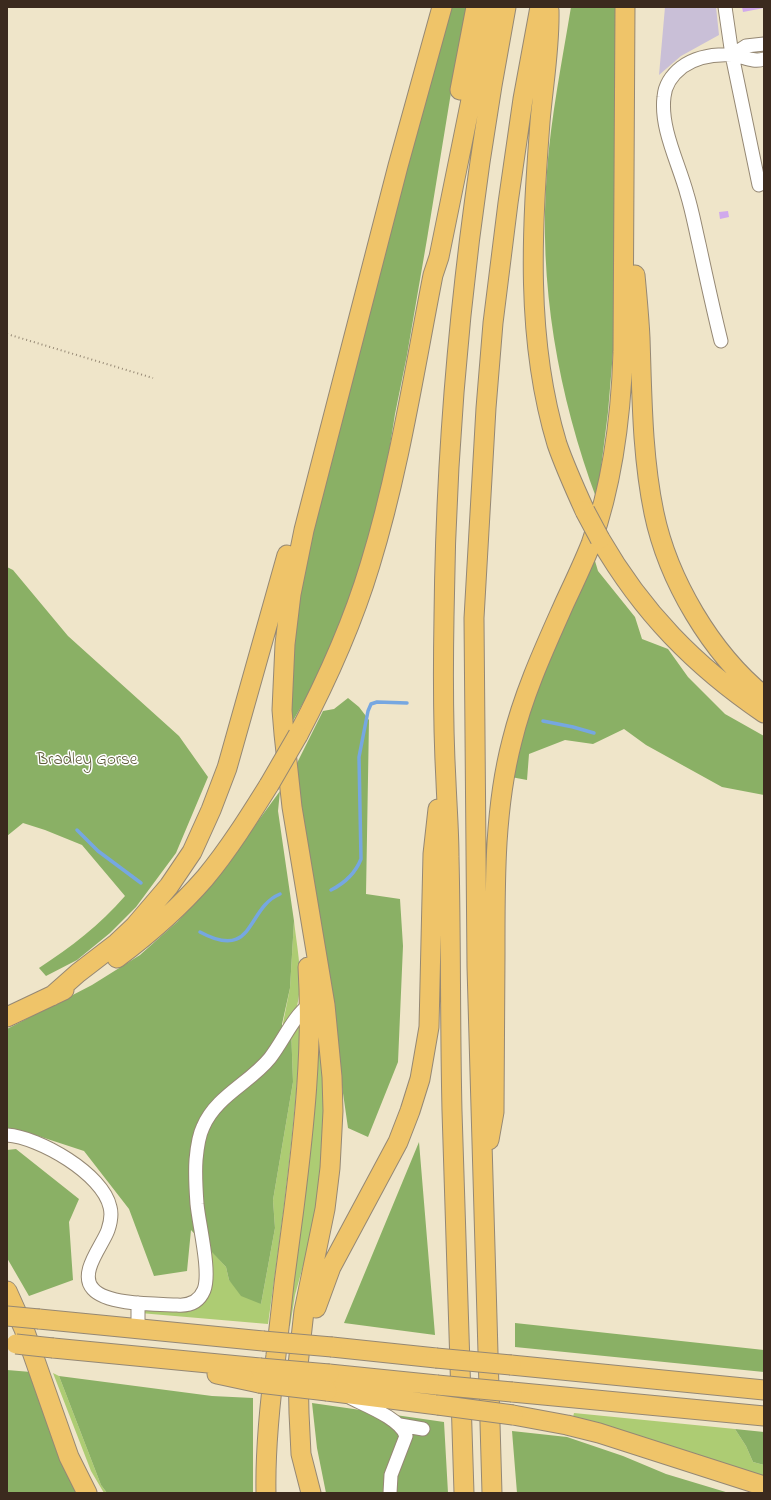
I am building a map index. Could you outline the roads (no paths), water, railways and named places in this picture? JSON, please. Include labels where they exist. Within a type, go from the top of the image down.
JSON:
[{"type":"highway","points":[[311,1493],[301,1454],[298,1365],[304,1311],[325,1209],[330,1168],[333,1111],[332,1077],[325,1005],[301,867],[292,807],[284,734],[282,710],[285,644],[297,560],[324,448],[442,7]]},
{"type":"highway","points":[[433,275],[432,263],[434,248],[454,125],[476,7]]},
{"type":"highway","points":[[7,1017],[83,981],[109,964],[149,933],[179,905],[205,877],[230,845],[269,785],[319,695],[345,638],[370,566],[392,479],[433,275],[439,257],[485,31],[492,7]]},
{"type":"highway","points":[[464,1493],[452,1109],[449,854],[445,778],[444,616],[447,517],[453,405],[461,320],[474,200],[494,72],[506,7]]},
{"type":"highway","points":[[492,1493],[477,968],[475,595],[493,323],[522,106],[540,7]]},
{"type":"highway","points":[[549,7],[550,26],[542,102],[533,229],[532,280],[534,322],[540,368],[557,443],[568,474],[585,511],[600,539],[626,581],[652,615],[668,632],[710,672],[764,714]]},
{"type":"highway","points":[[482,1184],[494,1112],[495,885],[502,794],[511,743],[518,716],[539,662],[590,545],[602,510],[613,463],[622,376],[625,194],[625,7]]},
{"type":"highway","points":[[625,194],[634,254],[640,338],[642,405],[648,472],[654,513],[673,571],[694,614],[725,656],[744,678],[764,696]]},
{"type":"highway","points":[[52,996],[78,973],[117,943],[134,927],[169,886],[192,852],[202,832],[227,768],[295,529],[324,448]]},
{"type":"highway","points":[[299,1414],[303,1366],[313,1316],[323,1286],[343,1243],[398,1142],[420,1079],[428,1027],[433,854],[438,810],[445,778]]},
{"type":"highway","points":[[266,1493],[268,1420],[306,1113],[310,1004],[301,867]]},
{"type":"highway","points":[[7,1291],[24,1329],[69,1457],[87,1493]]},
{"type":"highway","points":[[7,1316],[764,1390]]},
{"type":"highway","points":[[11,1344],[142,1356],[333,1386],[438,1405],[513,1415],[567,1425],[764,1486]]},
{"type":"highway","points":[[333,1386],[437,1385],[764,1416]]},
{"type":"lane","points":[[725,7],[732,55],[759,185]]},
{"type":"lane","points":[[732,55],[746,46],[764,44]]},
{"type":"lane","points":[[721,341],[688,194],[664,114],[664,97],[666,87],[670,79],[683,66],[702,58],[732,55],[746,60],[760,61],[764,59]]},
{"type":"lane","points":[[7,1135],[26,1139],[52,1149],[71,1162],[98,1185],[110,1207],[110,1216],[109,1229],[93,1258],[90,1268],[89,1280],[92,1288],[104,1296],[112,1299],[138,1303],[186,1306],[194,1302],[199,1297],[206,1284],[206,1272],[197,1203],[196,1168],[198,1146],[202,1128],[212,1111],[220,1102],[262,1067],[276,1049],[300,1012],[310,1004]]},
{"type":"lane","points":[[138,1303],[138,1328]]},
{"type":"lane","points":[[333,1386],[400,1425],[423,1430]]},
{"type":"lane","points":[[390,1493],[391,1474],[406,1436],[400,1425]]},
{"type":"lane","points":[[457,1493],[463,1471]]},
{"type":"waterway","points":[[331,890],[349,878],[361,859],[359,757],[368,711],[371,704],[377,702],[407,703]]},
{"type":"waterway","points":[[543,721],[594,733]]},
{"type":"waterway","points":[[77,830],[98,851],[141,883]]},
{"type":"waterway","points":[[200,932],[218,940],[231,941],[241,937],[248,930],[261,910],[269,901],[280,894]]},
{"type":"park label","name":"Bradley Gorse","points":[[87,761]]}]
